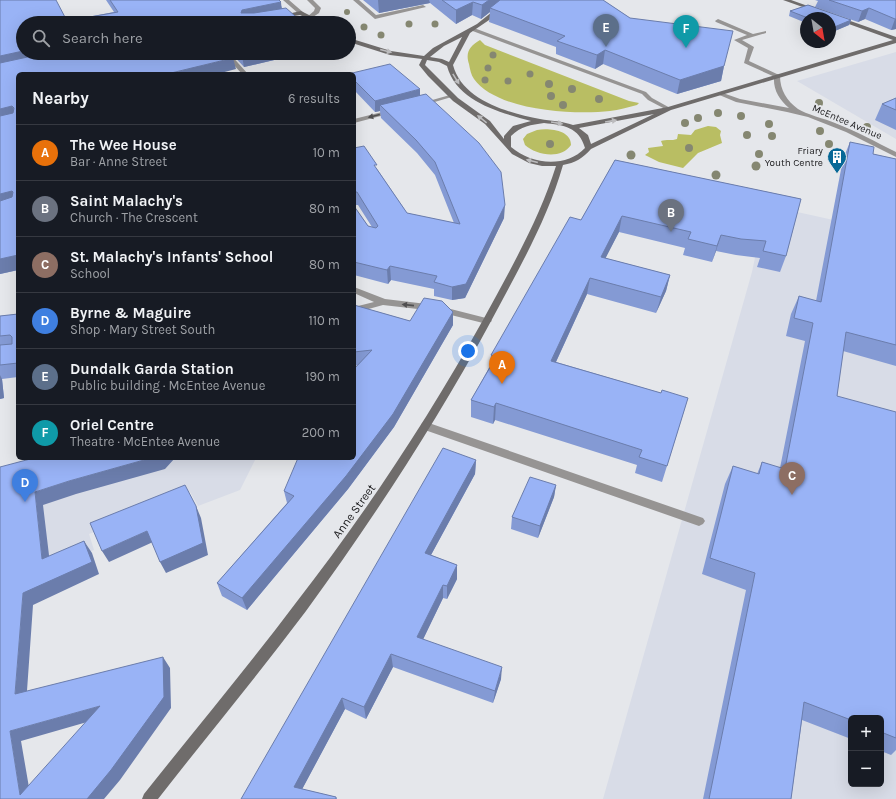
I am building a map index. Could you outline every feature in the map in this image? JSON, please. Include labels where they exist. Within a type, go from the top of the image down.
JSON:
[{"type":"main road","points":[[510,0],[470,30],[446,43],[424,58],[422,65],[428,75],[438,82],[452,96],[485,120],[514,154],[523,158],[547,164],[560,163],[579,158],[589,148],[669,109]]},
{"type":"main road","points":[[786,0],[821,12]]},
{"type":"main road","points":[[281,16],[301,12],[308,16]]},
{"type":"main road","points":[[836,18],[896,40]]},
{"type":"main road","points":[[450,65],[470,30]]},
{"type":"main road","points":[[573,127],[669,109],[896,40]]},
{"type":"main road","points":[[356,42],[390,53],[440,60],[450,65],[454,78],[472,97],[505,111],[540,121],[563,123],[573,127],[587,136],[589,148]]},
{"type":"main road","points":[[508,148],[506,141],[507,136],[512,130],[529,123],[540,121]]},
{"type":"main road","name":"Anne Street","points":[[149,799],[301,607],[387,487],[426,426],[487,321],[529,242],[554,186],[560,163]]},
{"type":"street","points":[[286,0],[301,12]]},
{"type":"street","points":[[310,0],[318,8],[317,12],[311,16]]},
{"type":"street","points":[[356,0],[375,17],[422,7]]},
{"type":"street","points":[[718,21],[751,35]]},
{"type":"street","points":[[470,30],[644,93],[650,99],[669,109]]},
{"type":"street","points":[[729,32],[751,35]]},
{"type":"street","points":[[764,32],[738,40],[751,47],[746,62],[777,76],[776,84],[778,94],[797,112]]},
{"type":"street","points":[[232,60],[243,72]]},
{"type":"street","name":"McEntee Avenue","points":[[720,94],[731,100],[797,112],[846,130],[896,155]]},
{"type":"street","points":[[414,106],[452,96]]},
{"type":"street","points":[[356,121],[399,110]]},
{"type":"street","points":[[356,291],[383,302],[435,308],[487,321]]},
{"type":"street","points":[[356,309],[383,302]]},
{"type":"street","points":[[426,426],[699,521]]},
{"type":"shaded area","points":[[896,52],[896,139],[797,81]]},
{"type":"shaded area","points":[[766,205],[896,234],[896,799],[603,799],[752,272]]},
{"type":"shaded area","points":[[51,460],[255,460],[240,490],[198,506],[190,492],[89,534],[94,550],[12,585],[0,500]]},
{"type":"green space","points":[[480,40],[485,45],[629,101],[639,103],[637,105],[613,111],[577,112],[537,108],[500,98],[485,90],[471,74],[468,53],[471,47]]},
{"type":"green space","points":[[708,126],[716,127],[721,131],[720,135],[722,143],[698,153],[683,168],[659,162],[645,155],[649,152],[648,148],[663,146],[661,141],[677,139],[678,134],[691,135],[695,130]]},
{"type":"green space","points":[[547,129],[563,133],[570,140],[571,145],[567,150],[555,154],[535,151],[525,145],[523,139],[527,134],[537,130]]},
{"type":"building","points":[[0,0],[56,0],[64,16],[16,16],[16,53],[0,56]]},
{"type":"building","points":[[110,0],[279,0],[281,2],[242,10],[241,13],[254,13],[286,8],[295,16],[95,16],[118,12]]},
{"type":"building","points":[[442,0],[489,0],[482,5],[473,2],[456,10]]},
{"type":"building","points":[[500,0],[603,0],[630,18],[733,31],[724,66],[680,80],[605,50],[597,55],[557,41],[565,36],[490,8]]},
{"type":"building","points":[[829,0],[896,0],[896,19],[869,8],[862,11]]},
{"type":"building","points":[[808,5],[828,12],[800,12],[800,15],[790,11]]},
{"type":"building","points":[[836,15],[851,20],[836,26]]},
{"type":"building","points":[[16,60],[225,60],[175,72],[16,72],[16,255],[0,259],[0,201],[12,197],[13,192],[0,194],[0,116],[13,113],[14,108],[12,106],[0,109],[0,63]]},
{"type":"building","points":[[390,64],[420,89],[375,101],[356,82],[356,72]]},
{"type":"building","points":[[426,94],[479,143],[501,172],[505,205],[466,284],[452,287],[434,282],[437,276],[390,266],[387,270],[356,262],[356,209],[368,226],[376,228],[378,226],[356,192],[356,148],[364,146],[377,165],[374,165],[407,213],[460,224],[435,162],[416,140],[380,105]]},
{"type":"building","points":[[896,98],[896,110],[882,104]]},
{"type":"building","points":[[850,142],[874,147],[873,154],[896,159],[896,345],[846,332],[837,396],[896,412],[896,738],[884,733],[884,715],[848,715],[848,719],[804,702],[791,799],[709,799],[755,573],[710,558],[733,466],[759,474],[762,462],[785,469],[813,323],[794,318],[799,296],[821,302]]},
{"type":"building","points":[[615,160],[801,199],[786,256],[763,251],[766,241],[741,239],[721,235],[717,246],[688,239],[691,232],[622,216],[601,257],[670,275],[661,297],[590,278],[551,361],[661,393],[662,390],[688,398],[667,466],[639,457],[642,450],[496,403],[494,407],[471,400],[496,357],[491,355],[570,217],[581,220]]},
{"type":"building","points":[[424,298],[442,301],[453,312],[393,414],[346,476],[242,598],[217,583],[294,496],[284,491],[297,460],[356,460],[356,367],[372,350],[356,352],[356,306],[410,321]]},
{"type":"building","points":[[16,314],[16,363],[0,365],[0,345],[12,344],[12,337],[10,335],[0,336],[0,316]]},
{"type":"building","points":[[443,448],[476,460],[425,553],[457,565],[447,586],[443,585],[417,637],[502,667],[495,691],[391,654],[364,707],[342,698],[294,787],[336,797],[336,799],[241,799]]},
{"type":"building","points":[[26,460],[144,460],[35,492],[42,559],[84,541],[92,562],[23,593],[15,694],[163,657],[164,697],[111,770],[87,799],[0,799],[0,467]],"holes":[[[100,706],[20,795],[10,731]]]},
{"type":"building","points":[[530,477],[556,485],[540,526],[512,517]]},
{"type":"building","points":[[185,485],[196,506],[203,543],[160,562],[147,531],[102,551],[90,523]]},
{"type":"place","name":"Dundalk Garda Station","points":[[606,47]]},
{"type":"place","name":"Oriel Centre","points":[[686,48]]},
{"type":"place","name":"Friary Youth Centre","points":[[837,174]]},
{"type":"place","name":"Saint Malachy's","points":[[671,232]]},
{"type":"place","name":"The Wee House","points":[[502,384]]},
{"type":"place","name":"St. Malachy's Infants' School","points":[[792,495]]},
{"type":"place","name":"Byrne & Maguire","points":[[25,502]]}]
